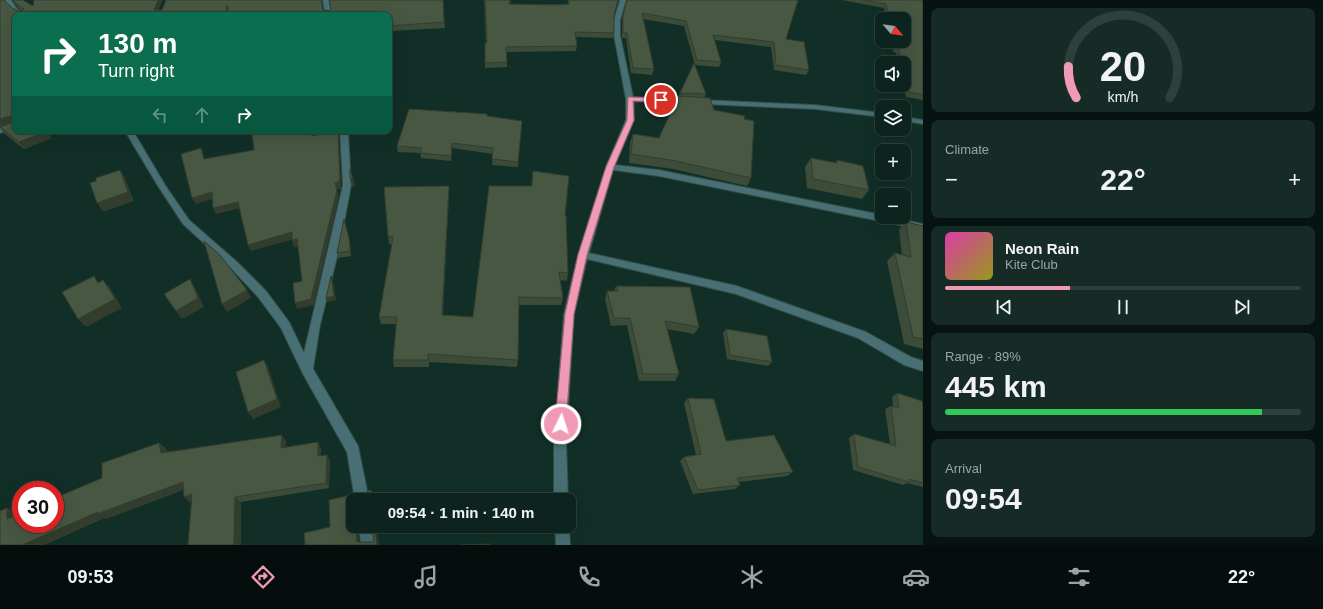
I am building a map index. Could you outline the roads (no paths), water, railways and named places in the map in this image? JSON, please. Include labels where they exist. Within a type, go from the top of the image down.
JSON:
[{"type":"street","points":[[8,0],[18,12]]},
{"type":"street","points":[[326,0],[328,12]]},
{"type":"street","points":[[561,493],[560,440],[569,314],[583,255],[610,167],[630,120],[630,99],[617,35],[617,20],[623,0]]},
{"type":"street","points":[[630,99],[815,107],[875,114]]},
{"type":"street","points":[[911,120],[923,122]]},
{"type":"street","points":[[0,131],[12,126]]},
{"type":"street","points":[[131,134],[162,186],[186,222],[234,265],[262,294],[285,325],[307,370],[353,450],[361,493]]},
{"type":"street","points":[[307,370],[347,185],[344,134]]},
{"type":"street","points":[[610,167],[659,173],[923,227]]},
{"type":"street","points":[[583,255],[737,290],[862,335],[908,361],[923,366]]},
{"type":"street","points":[[367,533],[368,545]]},
{"type":"street","points":[[562,533],[563,545]]}]
